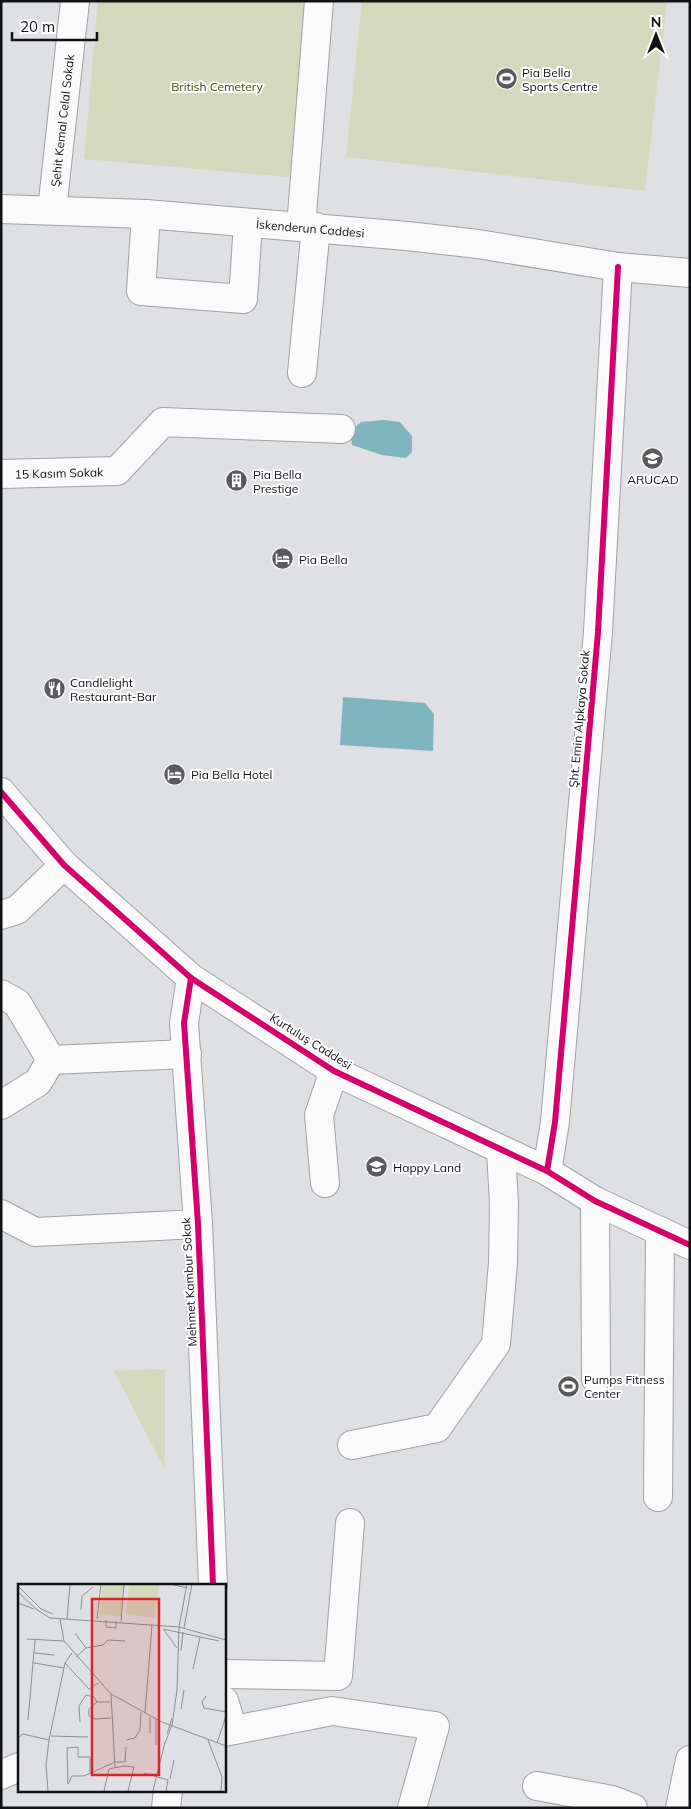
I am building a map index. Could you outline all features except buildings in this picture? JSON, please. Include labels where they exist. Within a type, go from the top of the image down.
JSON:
[{"type":"street","name":"Şehit Kemal Celal Sokak","points":[[52,210],[75,1]]},
{"type":"street","points":[[302,373],[320,1]]},
{"type":"street","name":"İskenderun Caddesi","points":[[1,209],[146,214],[308,227],[478,244],[618,267]]},
{"type":"street","points":[[146,214],[141,291],[243,299],[248,223]]},
{"type":"street","points":[[618,267],[690,273]]},
{"type":"street","points":[[618,267],[690,293]]},
{"type":"street","name":"Şht. Emin Alpkaya Sokak","points":[[547,1171],[555,1122],[597,642],[618,267]]},
{"type":"street","name":"15 Kasım Sokak","points":[[1,474],[117,471],[163,422],[341,429]]},
{"type":"street","name":"Kurtuluş Caddesi","points":[[1,792],[64,865],[191,978],[334,1071],[547,1171],[595,1201],[690,1244]]},
{"type":"street","points":[[1,915],[17,910],[64,865]]},
{"type":"street","name":"Mehmet Kambur Sokak","points":[[191,978],[184,1024],[198,1224],[213,1584]]},
{"type":"street","points":[[1,994],[17,1003],[51,1060]]},
{"type":"street","points":[[51,1060],[187,1054]]},
{"type":"street","points":[[1,1106],[38,1082],[51,1060]]},
{"type":"street","points":[[324,1183],[319,1115],[334,1071]]},
{"type":"street","points":[[352,1446],[437,1428],[496,1344],[503,1263],[504,1204],[501,1150]]},
{"type":"street","points":[[595,1201],[596,1379]]},
{"type":"street","points":[[1,1214],[35,1232],[198,1224]]},
{"type":"street","points":[[658,1496],[660,1231]]},
{"type":"street","points":[[225,1674],[338,1676],[350,1524]]},
{"type":"street","points":[[225,1708],[228,1731],[332,1711],[435,1726],[412,1808]]},
{"type":"street","points":[[680,1808],[690,1760]]},
{"type":"street","points":[[1,1775],[18,1767]]},
{"type":"street","points":[[537,1786],[612,1800],[633,1808]]},
{"type":"street","points":[[166,1808],[168,1792]]},
{"type":"green space","name":"British Cemetery","points":[[98,1],[313,1],[298,178],[84,159]]},
{"type":"green space","name":"Pia Bella Sports Centre","points":[[362,1],[667,1],[645,191],[346,157]]},
{"type":"green space","points":[[165,1369],[165,1470],[114,1371]]},
{"type":"water","points":[[384,420],[400,422],[412,436],[412,452],[406,458],[382,455],[352,445],[350,432],[361,422]]},
{"type":"water","points":[[343,697],[425,703],[434,714],[433,751],[340,745]]},
{"type":"cycle path","points":[[547,1171],[555,1122],[598,632],[618,267]]},
{"type":"cycle path","points":[[1,792],[64,865],[191,978],[334,1071],[547,1171],[595,1201],[690,1245]]},
{"type":"cycle path","points":[[191,978],[184,1023],[198,1224],[213,1584]]},
{"type":"place","name":"Pia Bella Sports Centre","points":[[506,79]]},
{"type":"place","name":"ARUCAD","points":[[653,458]]},
{"type":"place","name":"Pia Bella Prestige","points":[[237,481]]},
{"type":"place","name":"Pia Bella","points":[[283,559]]},
{"type":"place","name":"Candlelight Restaurant-Bar","points":[[54,689]]},
{"type":"place","name":"Pia Bella Hotel","points":[[175,774]]},
{"type":"place","name":"Happy Land","points":[[377,1167]]},
{"type":"place","name":"Pumps Fitness Center","points":[[568,1386]]}]
